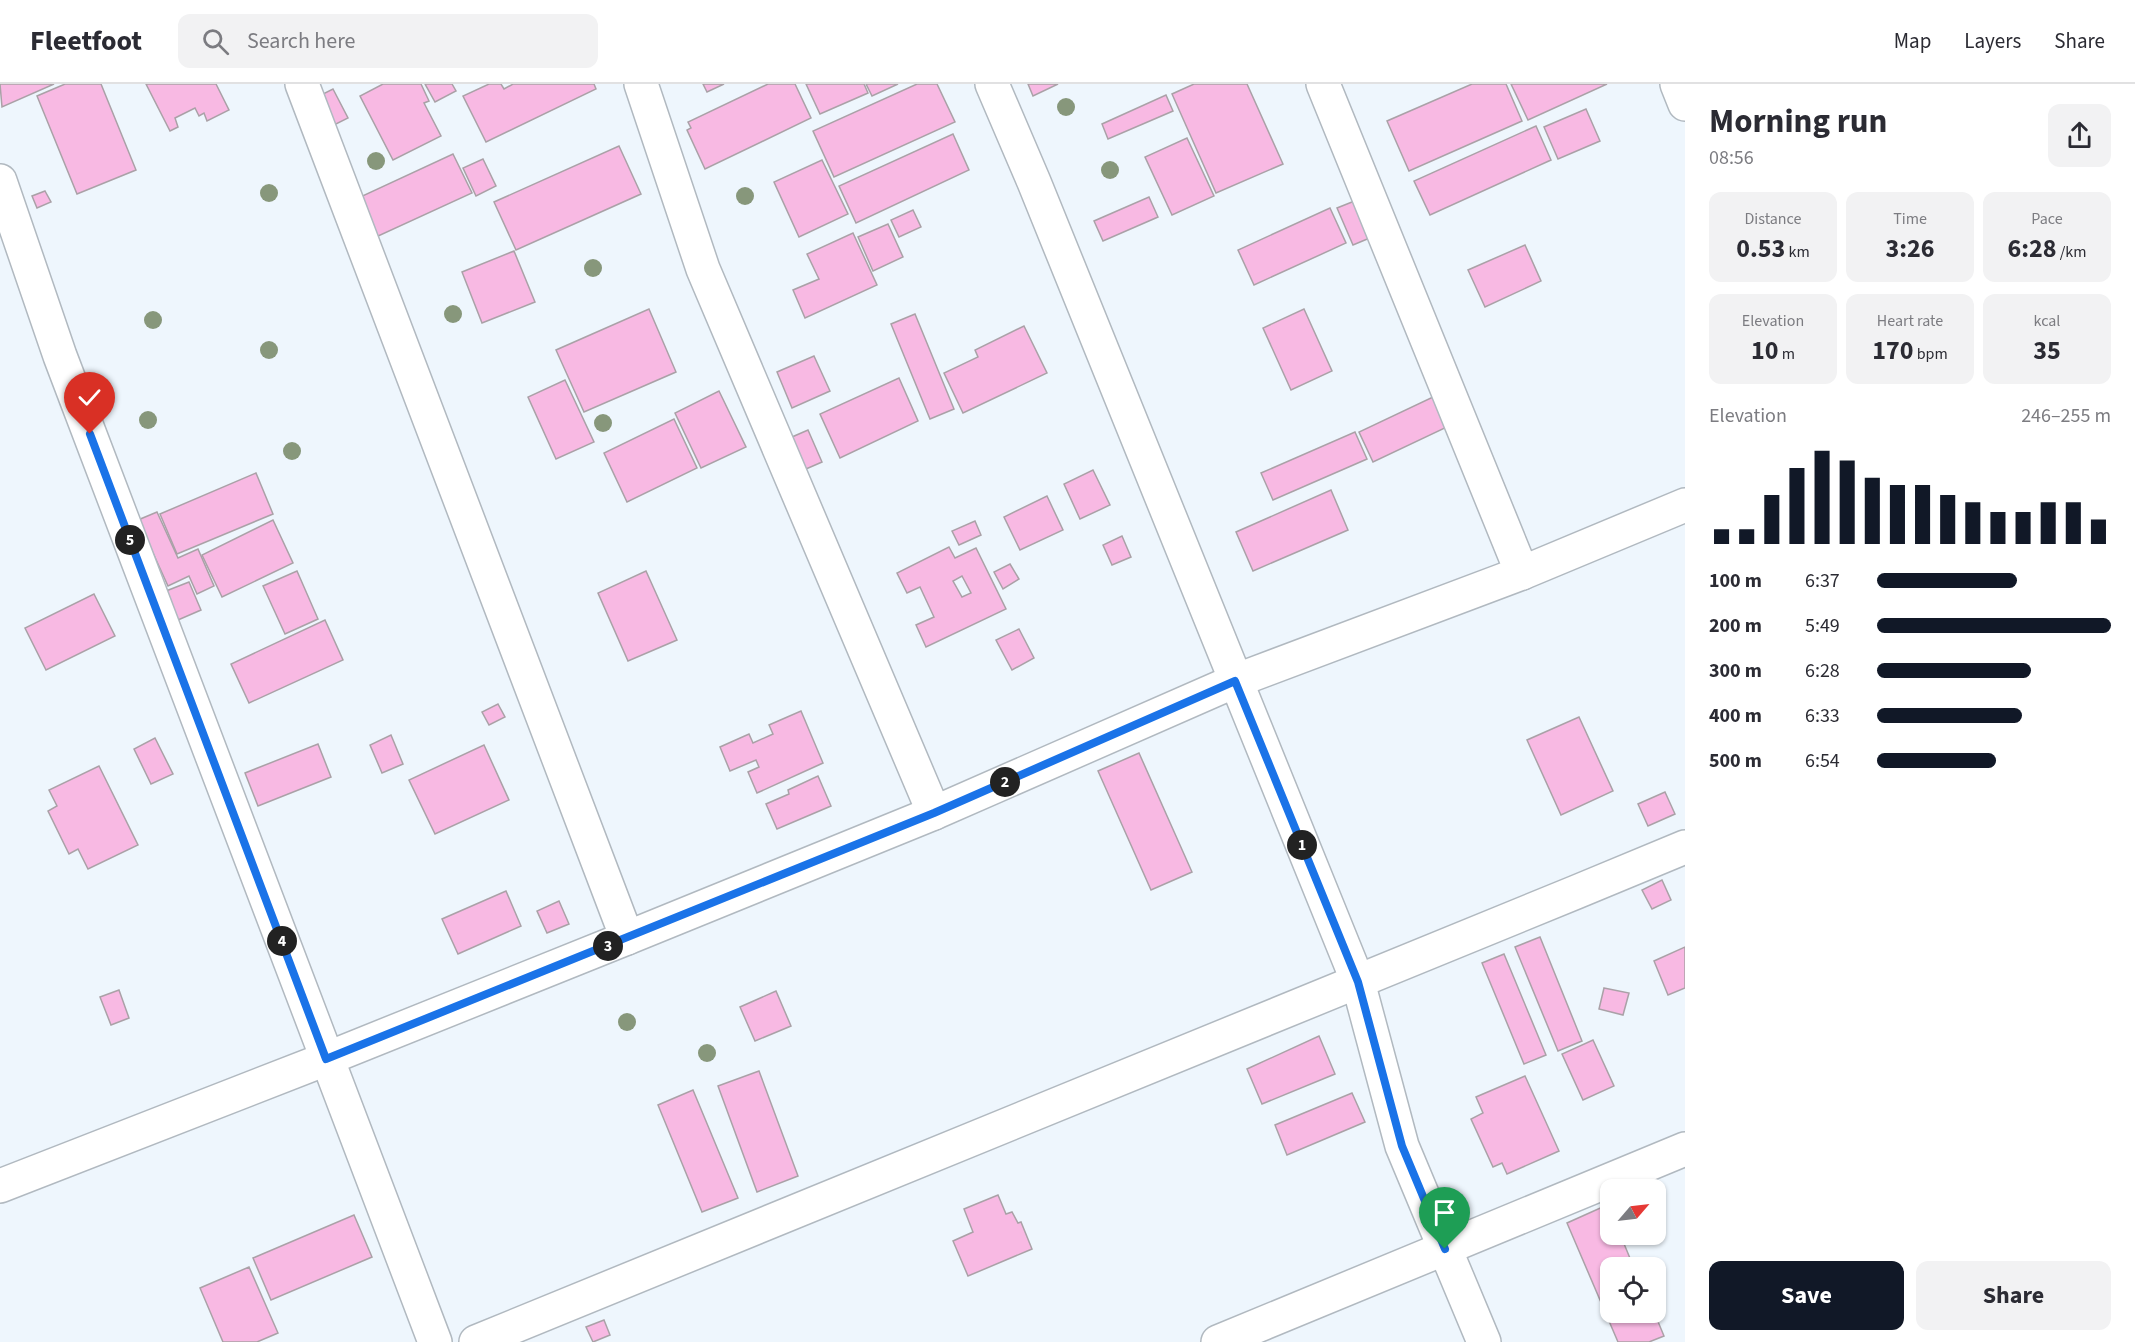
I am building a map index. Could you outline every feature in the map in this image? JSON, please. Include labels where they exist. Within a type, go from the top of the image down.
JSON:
[{"type":"street","points":[[302,84],[627,938]]},
{"type":"street","points":[[641,84],[703,269],[934,813]]},
{"type":"street","points":[[992,84],[1358,982],[1402,1146],[1484,1342]]},
{"type":"street","points":[[1323,84],[1522,573]]},
{"type":"street","points":[[1677,84],[1685,104]]},
{"type":"street","points":[[0,181],[60,356],[435,1342]]},
{"type":"street","points":[[3,1176],[326,1059],[934,813],[1235,681],[1522,573],[1685,505]]},
{"type":"street","points":[[476,1342],[1685,847]]},
{"type":"street","points":[[1218,1342],[1685,1149]]},
{"type":"building","points":[[0,84],[54,84],[2,107]]},
{"type":"building","points":[[65,84],[101,84],[136,170],[77,194],[37,96]]},
{"type":"building","points":[[146,84],[216,84],[229,110],[207,121],[204,113],[199,116],[195,108],[175,118],[178,127],[170,131]]},
{"type":"building","points":[[383,84],[421,84],[429,101],[424,103],[441,136],[393,160],[360,96]]},
{"type":"building","points":[[425,84],[452,84],[456,91],[435,102]]},
{"type":"building","points":[[489,84],[501,84],[504,89],[513,84],[594,84],[596,89],[486,142],[463,96]]},
{"type":"building","points":[[703,84],[724,84],[707,92]]},
{"type":"building","points":[[768,84],[795,84],[811,118],[705,169],[687,130],[691,128],[688,122]]},
{"type":"building","points":[[806,84],[864,84],[868,93],[820,114]]},
{"type":"building","points":[[866,84],[898,84],[872,96]]},
{"type":"building","points":[[917,84],[937,84],[955,122],[834,177],[813,131]]},
{"type":"building","points":[[1028,84],[1058,84],[1033,96]]},
{"type":"building","points":[[1194,84],[1247,84],[1283,164],[1216,193],[1172,94]]},
{"type":"building","points":[[1472,84],[1506,84],[1522,121],[1409,171],[1387,121]]},
{"type":"building","points":[[1511,84],[1607,84],[1528,120]]},
{"type":"building","points":[[333,89],[348,118],[328,128],[313,99]]},
{"type":"building","points":[[1166,95],[1173,111],[1108,139],[1102,124]]},
{"type":"building","points":[[1586,109],[1600,141],[1558,159],[1544,127]]},
{"type":"building","points":[[1536,126],[1551,160],[1430,215],[1414,181]]},
{"type":"building","points":[[953,134],[969,170],[856,223],[839,186]]},
{"type":"building","points":[[1187,138],[1214,196],[1172,215],[1145,157]]},
{"type":"building","points":[[619,146],[641,194],[516,250],[494,202]]},
{"type":"building","points":[[453,154],[472,193],[376,237],[358,198]]},
{"type":"building","points":[[483,159],[496,186],[476,196],[463,168]]},
{"type":"building","points":[[822,160],[848,214],[799,237],[774,182]]},
{"type":"building","points":[[45,191],[51,202],[37,208],[32,196]]},
{"type":"building","points":[[1149,197],[1158,217],[1103,241],[1094,221]]},
{"type":"building","points":[[1357,200],[1372,237],[1353,245],[1337,208]]},
{"type":"building","points":[[1330,208],[1346,243],[1254,285],[1238,250]]},
{"type":"building","points":[[913,210],[921,227],[899,237],[891,220]]},
{"type":"building","points":[[888,224],[903,257],[873,271],[858,237]]},
{"type":"building","points":[[853,233],[877,285],[805,318],[793,290],[819,279],[807,254]]},
{"type":"building","points":[[1525,245],[1541,281],[1485,307],[1468,270]]},
{"type":"building","points":[[514,251],[535,302],[482,323],[462,272]]},
{"type":"building","points":[[649,309],[676,372],[584,412],[556,350]]},
{"type":"building","points":[[1304,309],[1332,371],[1291,390],[1263,328]]},
{"type":"building","points":[[915,314],[954,409],[930,419],[891,324]]},
{"type":"building","points":[[1024,326],[1047,373],[963,413],[944,373],[978,357],[975,350]]},
{"type":"building","points":[[814,356],[830,391],[792,408],[777,372]]},
{"type":"building","points":[[899,378],[918,421],[840,458],[820,414]]},
{"type":"building","points":[[565,380],[594,442],[556,459],[528,397]]},
{"type":"building","points":[[719,391],[746,447],[701,468],[675,413]]},
{"type":"building","points":[[1433,397],[1447,427],[1373,462],[1359,432]]},
{"type":"building","points":[[674,419],[697,468],[627,502],[604,453]]},
{"type":"building","points":[[808,430],[822,462],[806,469],[792,437]]},
{"type":"building","points":[[1355,432],[1367,459],[1273,500],[1261,473]]},
{"type":"building","points":[[1093,470],[1110,505],[1080,519],[1064,484]]},
{"type":"building","points":[[256,473],[273,514],[177,554],[160,514]]},
{"type":"building","points":[[1331,490],[1348,530],[1253,571],[1236,532]]},
{"type":"building","points":[[1047,496],[1063,530],[1020,550],[1004,517]]},
{"type":"building","points":[[157,512],[178,558],[198,549],[214,586],[197,594],[189,576],[168,586],[138,520]]},
{"type":"building","points":[[273,520],[293,563],[222,597],[202,555]]},
{"type":"building","points":[[975,521],[981,535],[959,545],[952,531]]},
{"type":"building","points":[[1122,536],[1131,557],[1112,565],[1103,545]]},
{"type":"building","points":[[949,547],[955,558],[976,548],[1006,609],[926,647],[916,625],[934,617],[920,587],[907,593],[897,573]],"holes":[[[962,576],[971,593],[962,597],[953,581]]]},
{"type":"building","points":[[1010,564],[1019,579],[1003,589],[994,572]]},
{"type":"building","points":[[297,571],[318,619],[285,634],[263,586]]},
{"type":"building","points":[[646,571],[677,640],[628,661],[598,593]]},
{"type":"building","points":[[189,582],[201,610],[178,620],[166,591]]},
{"type":"building","points":[[94,594],[115,636],[46,670],[25,628]]},
{"type":"building","points":[[325,620],[343,660],[249,703],[231,664]]},
{"type":"building","points":[[1019,629],[1034,658],[1012,670],[996,640]]},
{"type":"building","points":[[498,704],[505,717],[489,725],[482,712]]},
{"type":"building","points":[[801,711],[823,763],[757,793],[748,772],[759,767],[756,760],[730,771],[720,747],[749,734],[753,743],[773,734],[769,725]]},
{"type":"building","points":[[1579,717],[1613,791],[1561,815],[1527,740]]},
{"type":"building","points":[[391,735],[403,764],[382,773],[370,745]]},
{"type":"building","points":[[155,738],[173,774],[151,784],[134,749]]},
{"type":"building","points":[[318,744],[331,777],[258,806],[245,773]]},
{"type":"building","points":[[484,745],[509,800],[435,834],[409,780]]},
{"type":"building","points":[[1139,753],[1192,872],[1151,890],[1098,771]]},
{"type":"building","points":[[99,766],[138,845],[88,869],[78,849],[69,854],[48,811],[57,806],[49,790]]},
{"type":"building","points":[[818,776],[831,806],[777,829],[766,804],[789,794],[788,790]]},
{"type":"building","points":[[1665,792],[1675,814],[1648,826],[1638,804]]},
{"type":"building","points":[[1662,880],[1671,900],[1652,909],[1642,890]]},
{"type":"building","points":[[506,891],[521,926],[458,954],[442,919]]},
{"type":"building","points":[[559,901],[569,924],[547,933],[537,911]]},
{"type":"building","points":[[1540,937],[1582,1041],[1558,1051],[1515,947]]},
{"type":"building","points":[[1685,947],[1685,988],[1668,995],[1654,961]]},
{"type":"building","points":[[1504,954],[1546,1055],[1524,1064],[1482,963]]},
{"type":"building","points":[[1604,988],[1629,993],[1623,1015],[1599,1009]]},
{"type":"building","points":[[119,990],[129,1018],[111,1025],[100,997]]},
{"type":"building","points":[[776,991],[791,1026],[755,1041],[740,1007]]},
{"type":"building","points":[[1319,1036],[1335,1074],[1262,1104],[1247,1069]]},
{"type":"building","points":[[1593,1040],[1614,1086],[1583,1100],[1562,1054]]},
{"type":"building","points":[[759,1071],[798,1176],[757,1192],[718,1086]]},
{"type":"building","points":[[1525,1076],[1559,1151],[1507,1174],[1502,1163],[1493,1167],[1471,1119],[1483,1113],[1476,1097]]},
{"type":"building","points":[[693,1090],[738,1198],[702,1212],[658,1105]]},
{"type":"building","points":[[1352,1093],[1365,1122],[1287,1155],[1275,1125]]},
{"type":"building","points":[[998,1195],[1006,1214],[1012,1212],[1018,1223],[1021,1222],[1032,1249],[968,1276],[953,1241],[973,1232],[964,1209]]},
{"type":"building","points":[[1600,1208],[1600,1245],[1625,1245],[1629,1257],[1600,1257],[1600,1300],[1567,1223]]},
{"type":"building","points":[[354,1215],[372,1257],[271,1300],[253,1258]]},
{"type":"building","points":[[249,1267],[278,1333],[257,1342],[223,1342],[200,1288]]},
{"type":"building","points":[[604,1320],[610,1335],[593,1342],[586,1327]]},
{"type":"building","points":[[1610,1323],[1659,1323],[1664,1336],[1649,1342],[1618,1342]]},
{"type":"route","points":[[90,434],[326,1059],[934,813],[1235,681],[1358,982],[1402,1146],[1445,1249]]}]
